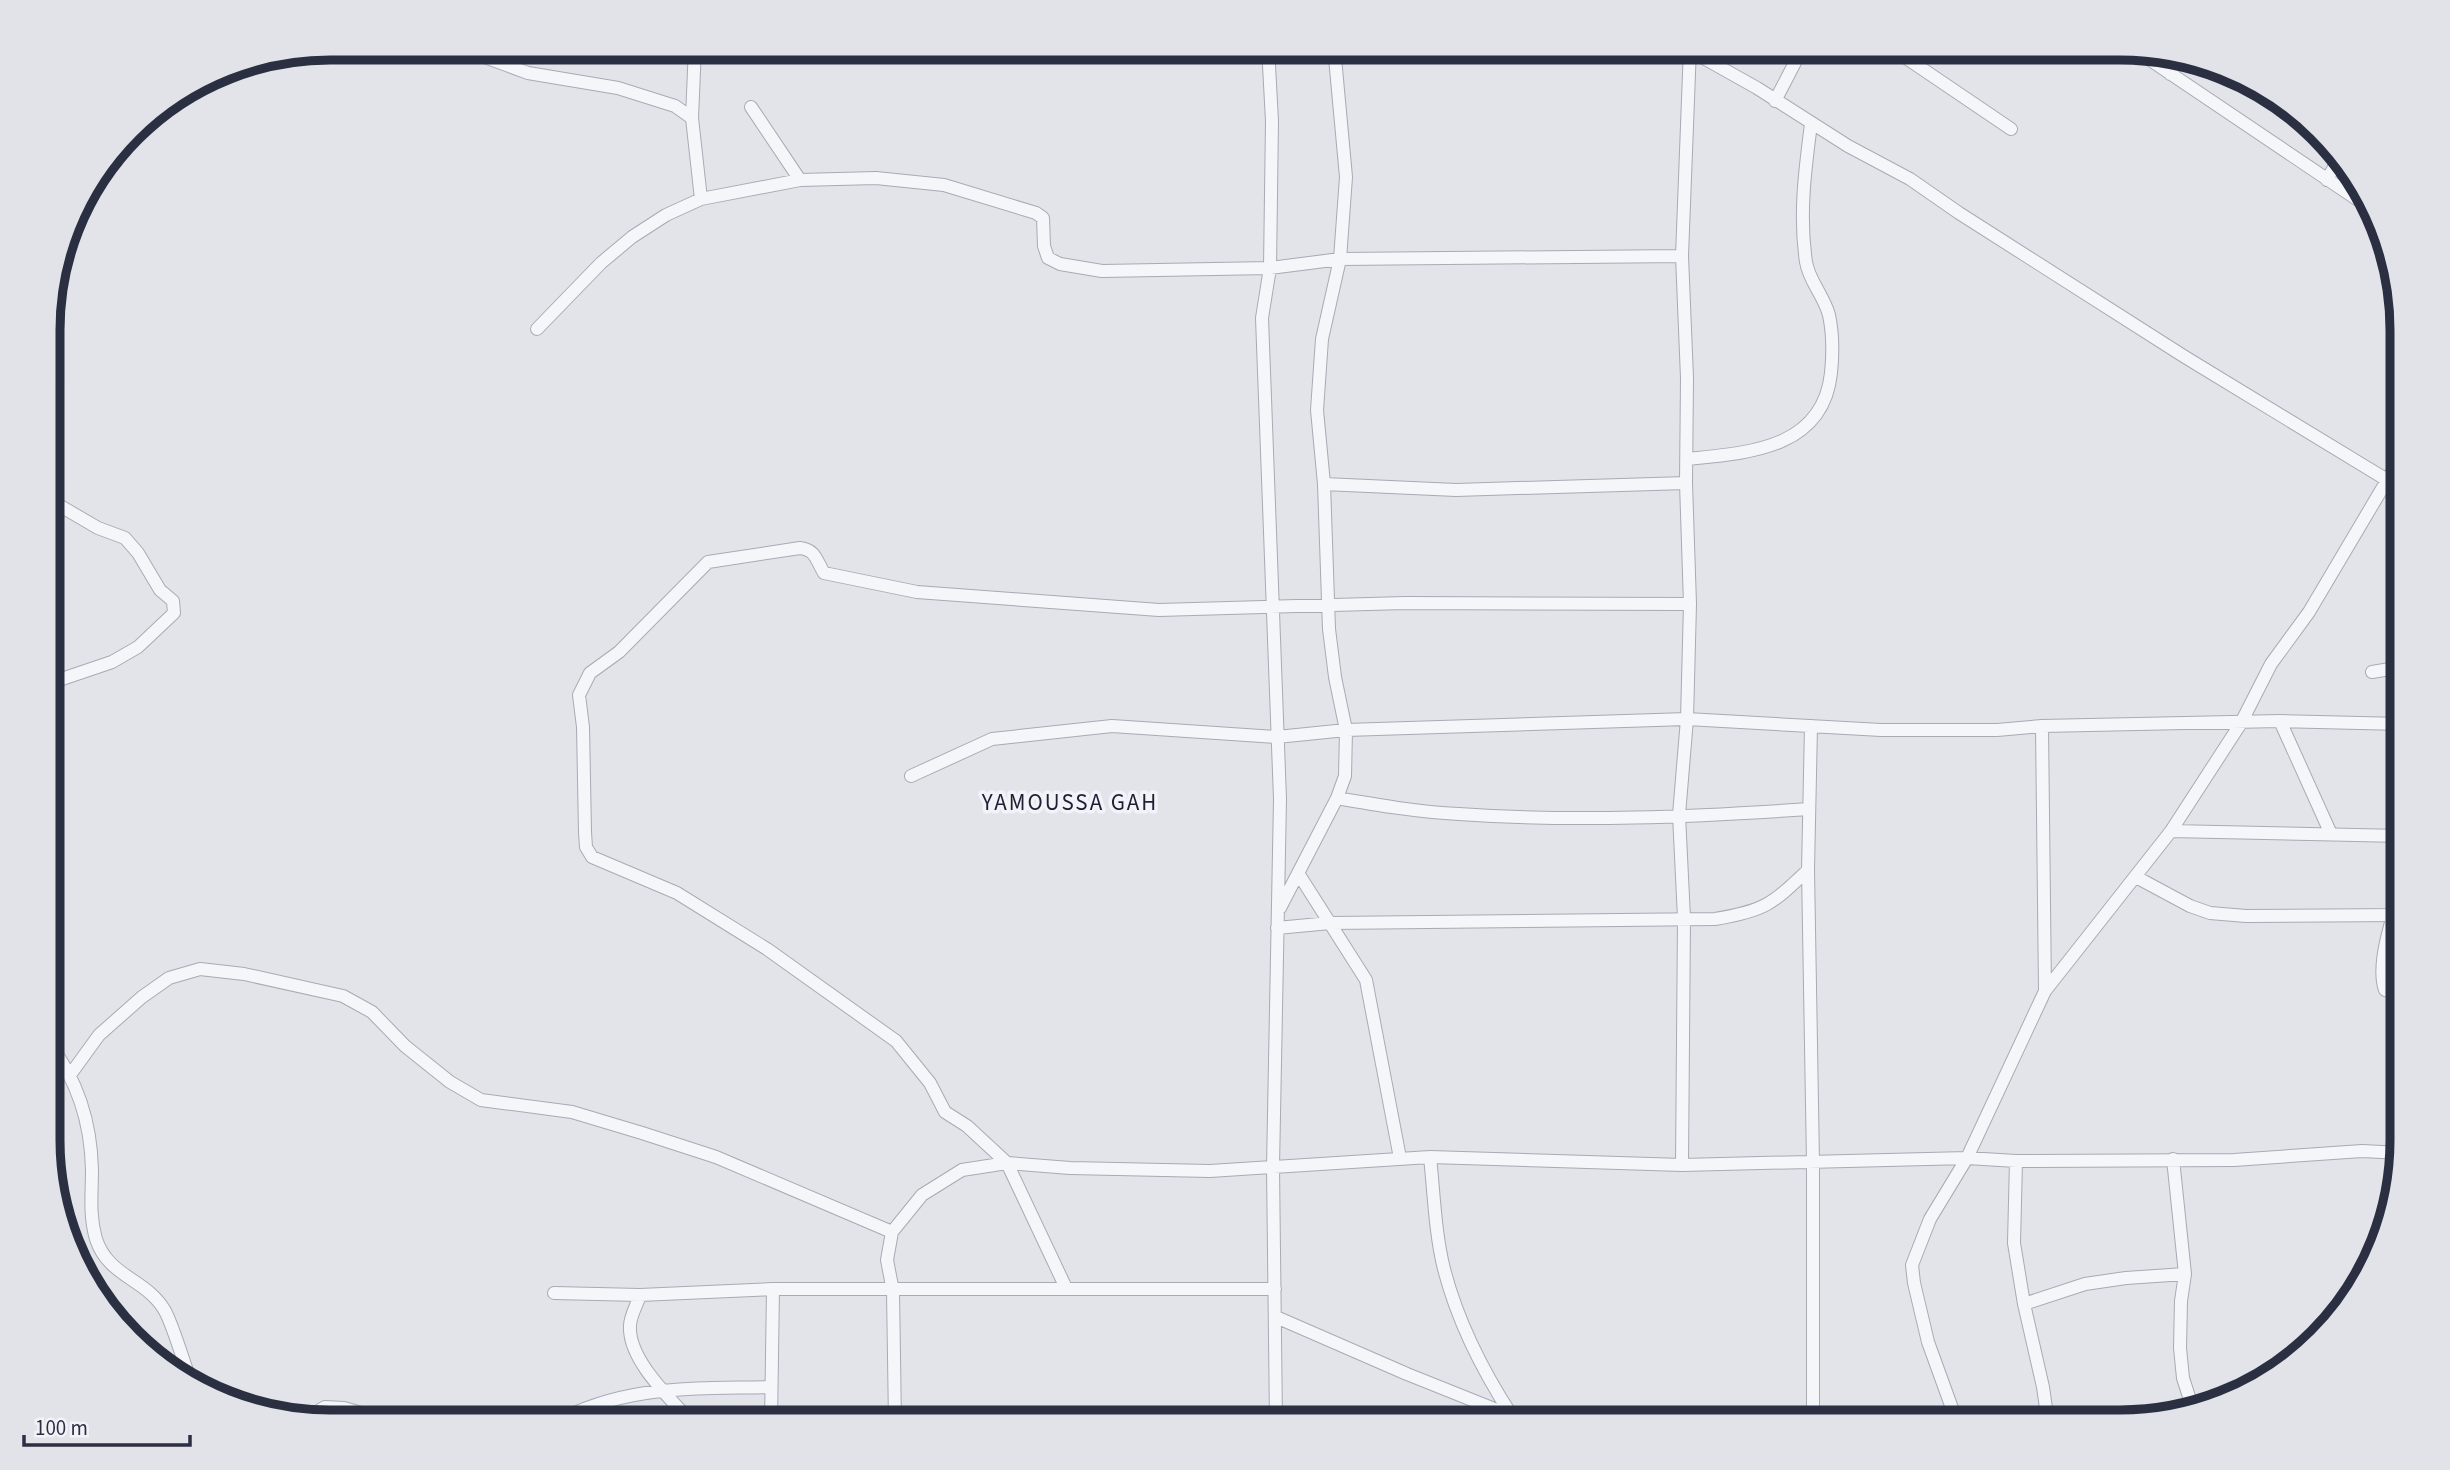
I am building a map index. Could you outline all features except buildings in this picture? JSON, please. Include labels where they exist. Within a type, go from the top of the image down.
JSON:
[{"type":"street","points":[[491,60],[528,74],[618,88],[675,106],[692,118]]},
{"type":"street","points":[[694,60],[692,118],[701,199]]},
{"type":"street","points":[[1269,60],[1272,121],[1270,268],[1262,318],[1280,799],[1273,1167],[1276,1410]]},
{"type":"street","points":[[1279,912],[1337,799],[1345,776],[1346,730],[1335,677],[1328,606],[1318,390],[1322,338],[1340,259],[1346,177],[1335,60]]},
{"type":"street","points":[[1682,1165],[1684,918],[1679,815],[1687,719],[1690,604],[1686,483],[1687,378],[1682,257],[1688,60]]},
{"type":"street","points":[[1709,60],[1811,124],[1910,180],[2185,357],[2388,479]]},
{"type":"street","points":[[1775,100],[1796,60]]},
{"type":"street","points":[[1909,60],[2011,129]]},
{"type":"street","points":[[2152,62],[2356,199]]},
{"type":"street","points":[[2170,74],[2175,65]]},
{"type":"street","points":[[751,107],[800,180]]},
{"type":"street","points":[[1687,459],[1748,451],[1781,443],[1800,432],[1817,416],[1829,390],[1833,352],[1829,315],[1807,264],[1803,225],[1803,185],[1811,124]]},
{"type":"street","points":[[2328,180],[2335,165]]},
{"type":"street","points":[[537,329],[601,263],[632,237],[666,215],[701,199],[800,180],[876,178],[944,185],[1036,213],[1043,218],[1044,246],[1048,258],[1060,264],[1102,271],[1270,268],[1340,259],[1682,257]]},
{"type":"street","points":[[1953,1410],[1928,1342],[1912,1265],[1930,1219],[1967,1158],[2045,991],[2171,831],[2241,723],[2271,664],[2309,612],[2390,476]]},
{"type":"street","points":[[1324,484],[1456,490],[1686,483]]},
{"type":"street","points":[[59,505],[98,528],[125,538],[138,553],[160,590],[173,601],[174,613],[138,646],[112,662],[59,680]]},
{"type":"street","points":[[1066,1288],[1007,1163],[967,1126],[945,1112],[930,1083],[896,1041],[766,949],[677,893],[592,857],[586,847],[584,832],[583,727],[579,695],[590,673],[619,652],[708,562],[800,548],[809,549],[815,554],[824,573],[917,592],[1159,610],[1405,603],[1690,604]]},
{"type":"street","points":[[2372,672],[2390,669]]},
{"type":"street","points":[[911,776],[992,739],[1112,726],[1277,737],[1346,730],[1687,719],[1881,730],[1997,730],[2042,726],[2280,721],[2390,724]]},
{"type":"street","points":[[2280,721],[2331,834]]},
{"type":"street","points":[[1811,726],[1808,870],[1813,1162],[1813,1410]]},
{"type":"street","points":[[2042,726],[2045,991]]},
{"type":"street","points":[[1337,799],[1457,814],[1588,818],[1745,814],[1809,809]]},
{"type":"street","points":[[2171,831],[2390,836]]},
{"type":"street","points":[[1277,928],[1330,923],[1715,919],[1747,914],[1772,903],[1808,870]]},
{"type":"street","points":[[1298,873],[1366,980],[1400,1158]]},
{"type":"street","points":[[2136,877],[2210,913],[2246,916],[2390,915]]},
{"type":"street","points":[[2390,932],[2386,940],[2382,982],[2385,990],[2390,991]]},
{"type":"street","points":[[69,1075],[99,1035],[142,997],[169,978],[200,969],[244,974],[343,996],[372,1012],[405,1046],[450,1082],[481,1100],[572,1112],[642,1133],[716,1157],[892,1232]]},
{"type":"street","points":[[59,1057],[78,1095],[90,1137],[90,1211],[97,1241],[112,1267],[145,1288],[164,1311],[186,1369]]},
{"type":"street","points":[[895,1410],[893,1291],[887,1260],[892,1232],[922,1195],[962,1170],[1007,1163],[1070,1168],[1210,1171],[1430,1157],[1682,1165],[1967,1158],[2015,1161],[2234,1160],[2362,1151],[2390,1152]]},
{"type":"street","points":[[1430,1157],[1438,1231],[1448,1280],[1483,1371],[1511,1410]]},
{"type":"street","points":[[2173,1159],[2185,1274],[2180,1301],[2180,1348],[2183,1378],[2190,1401]]},
{"type":"street","points":[[2015,1161],[2014,1243],[2046,1410]]},
{"type":"street","points":[[2024,1304],[2085,1284],[2185,1274]]},
{"type":"street","points":[[554,1293],[640,1295],[773,1289],[1275,1289]]},
{"type":"street","points":[[771,1410],[773,1289]]},
{"type":"street","points":[[640,1295],[630,1323],[630,1335],[637,1353],[654,1381],[680,1410]]},
{"type":"street","points":[[1276,1317],[1495,1410]]},
{"type":"street","points":[[577,1410],[628,1395],[662,1390],[771,1387]]},
{"type":"street","points":[[322,1410],[351,1410]]},
{"type":"district","name":"YAMOUSSA GAH","points":[[1070,802]]}]
